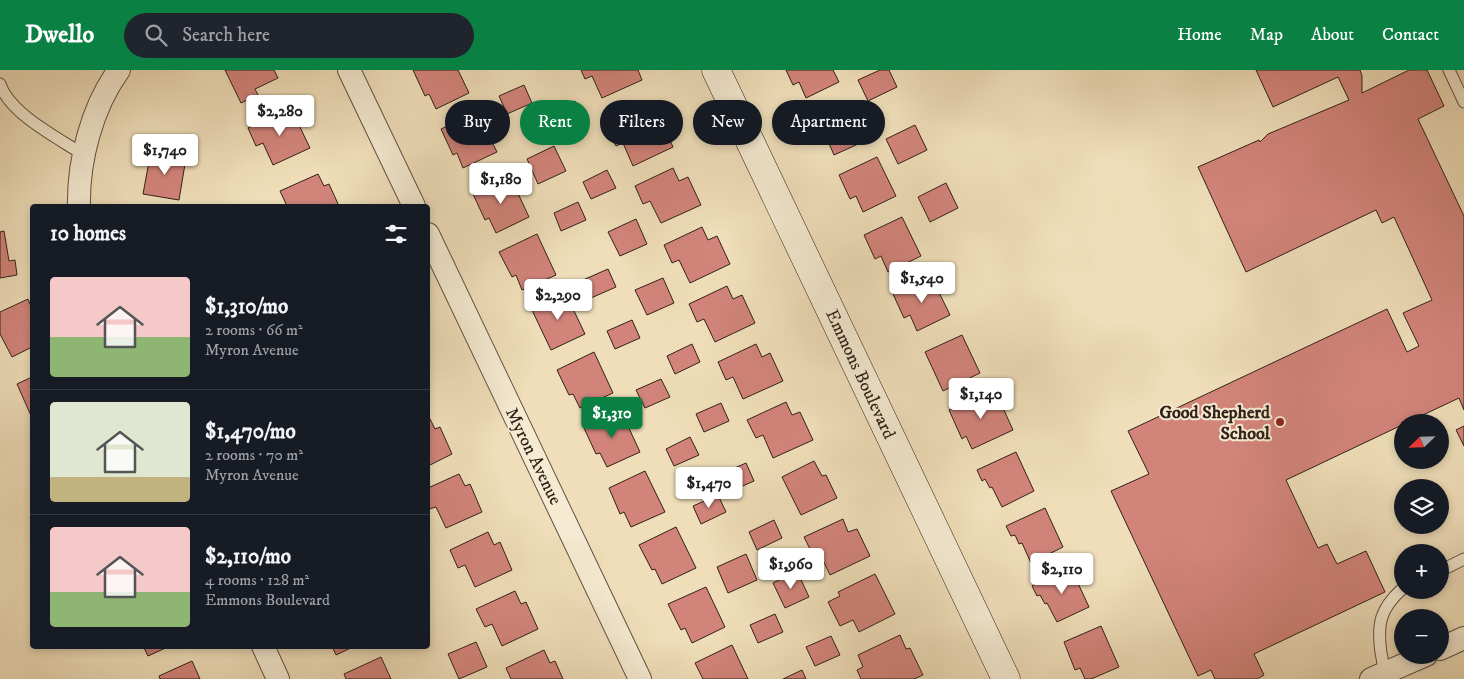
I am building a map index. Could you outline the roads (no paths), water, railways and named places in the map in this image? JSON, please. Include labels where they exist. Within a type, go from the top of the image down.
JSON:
[{"type":"street","points":[[79,204],[84,155],[95,115],[119,70]]},
{"type":"street","points":[[349,70],[413,204]]},
{"type":"street","name":"Emmons Boulevard","points":[[716,70],[1006,679]]},
{"type":"street","name":"Myron Avenue","points":[[430,238],[640,679]]},
{"type":"street","points":[[1449,645],[1464,638]]},
{"type":"street","points":[[264,649],[278,679]]},
{"type":"street","points":[[1381,677],[1408,664]]},
{"type":"lane","points":[[1449,70],[1464,102]]},
{"type":"lane","points":[[0,84],[14,106],[84,155]]},
{"type":"lane","points":[[1449,566],[1464,559]]},
{"type":"lane","points":[[1381,677],[1380,622],[1394,597]]},
{"type":"place","name":"Good Shepherd School","points":[[1280,422]]}]
